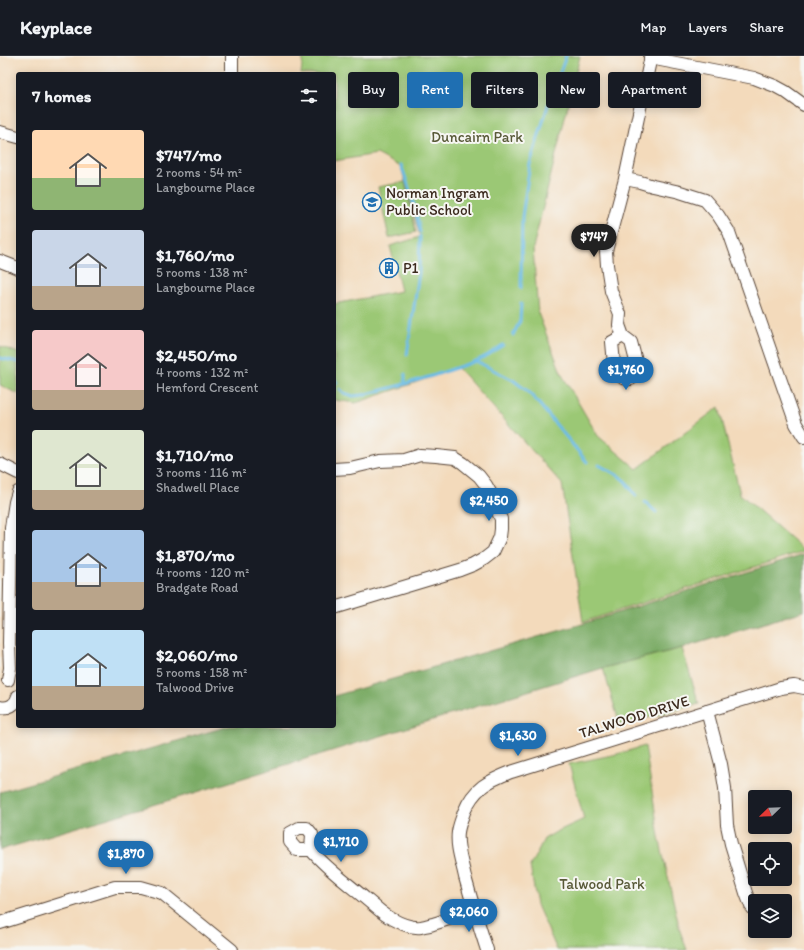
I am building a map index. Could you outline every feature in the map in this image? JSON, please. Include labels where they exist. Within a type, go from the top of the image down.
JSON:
[{"type":"street","points":[[232,56],[232,72]]},
{"type":"street","points":[[623,336],[619,325],[620,314],[611,291],[606,252],[625,179],[650,57],[767,82],[804,105]]},
{"type":"street","points":[[0,132],[16,136]]},
{"type":"street","points":[[625,179],[680,192],[705,200],[724,224],[729,232],[791,406],[796,424],[804,437]]},
{"type":"street","points":[[0,261],[16,267]]},
{"type":"street","points":[[336,469],[350,468],[380,461],[404,460],[420,455],[455,458],[479,476],[486,485],[495,501],[501,519],[502,529],[500,537],[492,552],[484,559],[473,565],[336,607]]},
{"type":"street","points":[[0,464],[16,472]]},
{"type":"street","points":[[16,499],[11,528],[10,668],[4,680],[12,682],[16,685]]},
{"type":"street","name":"TALWOOD DRIVE","points":[[487,950],[460,860],[458,833],[460,822],[468,802],[486,783],[511,772],[781,688],[794,686],[804,688]]},
{"type":"street","points":[[0,706],[10,706],[14,704],[16,700]]},
{"type":"street","points":[[707,711],[721,764],[725,788],[726,825],[748,898]]},
{"type":"street","points":[[311,850],[345,883],[367,899],[380,912],[401,923],[421,927],[448,920],[474,909]]},
{"type":"street","points":[[0,923],[115,887],[141,887],[162,893],[232,950]]},
{"type":"green space","name":"Duncairn Park","points":[[303,56],[580,56],[576,72],[546,72],[546,108],[567,108],[533,248],[538,313],[562,375],[598,436],[637,469],[719,407],[740,494],[804,551],[583,622],[562,484],[458,368],[356,403],[336,400],[336,304],[401,291],[390,246],[420,237],[401,167],[377,154],[336,161],[336,72],[301,72]]},
{"type":"green space","points":[[405,182],[416,232],[389,238],[378,187]]},
{"type":"green space","points":[[0,346],[16,352],[16,393],[0,385]]},
{"type":"green space","points":[[804,554],[804,611],[682,648],[603,668],[194,793],[0,850],[0,792],[222,728],[336,728],[336,695],[579,625]]},
{"type":"green space","points":[[682,648],[699,704],[620,725],[603,668]]},
{"type":"green space","name":"Talwood Park","points":[[645,746],[659,837],[680,931],[687,950],[557,950],[537,905],[530,866],[544,839],[584,819],[569,764],[617,754]]},
{"type":"waterway","points":[[521,288],[522,217],[530,164],[549,102],[566,56]]},
{"type":"waterway","points":[[401,165],[412,198],[420,232]]},
{"type":"waterway","points":[[407,355],[419,272],[420,236]]},
{"type":"waterway","points":[[513,335],[520,321],[521,303]]},
{"type":"waterway","points":[[340,389],[344,393],[353,396],[363,395],[405,384],[476,361],[503,345]]},
{"type":"waterway","points":[[0,358],[16,362]]},
{"type":"waterway","points":[[476,361],[513,380],[530,393],[587,462]]},
{"type":"waterway","points":[[405,374],[405,384]]},
{"type":"waterway","points":[[599,465],[625,481],[636,496]]},
{"type":"waterway","points":[[645,502],[656,512]]},
{"type":"place","name":"Norman Ingram Public School","points":[[372,202]]},
{"type":"place","name":"P1","points":[[389,268]]}]
